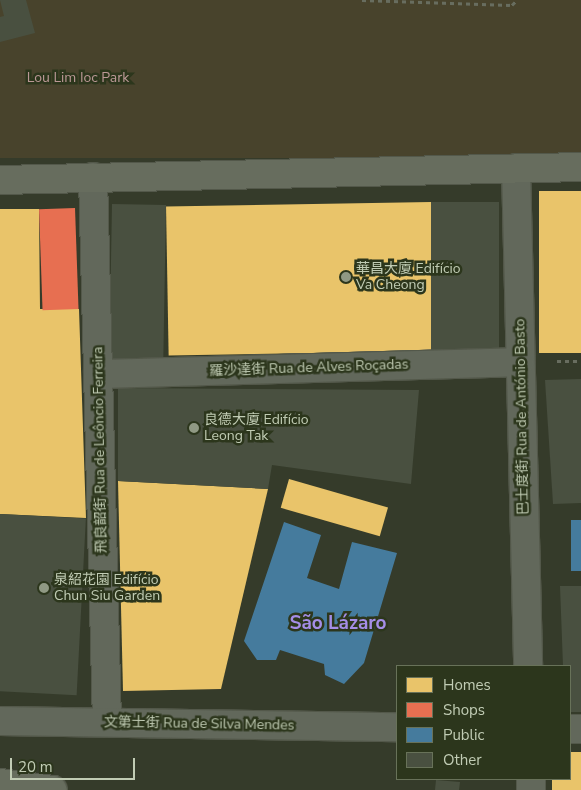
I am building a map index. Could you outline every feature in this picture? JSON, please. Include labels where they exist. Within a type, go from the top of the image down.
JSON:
[{"type":"main road","points":[[0,180],[581,167]]},
{"type":"main road","points":[[0,783],[53,790]]},
{"type":"street","name":"巴士度街 Rua de António Basto","points":[[516,168],[528,665]]},
{"type":"street","name":"飛良韶街 Rua de Leôncio Ferreira","points":[[93,178],[107,722]]},
{"type":"street","name":"羅沙達街 Rua de Alves Roçadas","points":[[98,374],[520,362]]},
{"type":"street","name":"文第士街 Rua de Silva Mendes","points":[[0,721],[396,727]]},
{"type":"path","points":[[362,0],[512,5],[517,0]]},
{"type":"green space","name":"Lou Lim Ioc Park","points":[[0,0],[581,0],[581,158],[0,158]]},
{"type":"building: Homes","points":[[539,191],[581,191],[581,353],[539,353]]},
{"type":"building: Homes","points":[[431,202],[434,351],[169,356],[166,207]]},
{"type":"building: Homes","points":[[0,209],[39,209],[40,309],[79,309],[86,518],[0,514]]},
{"type":"building: Homes","points":[[289,479],[388,507],[380,536],[281,508]]},
{"type":"building: Homes","points":[[118,481],[268,489],[221,689],[123,691]]},
{"type":"building: Homes","points":[[571,752],[581,752],[581,790],[552,790],[552,780],[571,780]]},
{"type":"building: Shops","points":[[75,208],[79,309],[43,310],[39,209]]},
{"type":"building: Public","points":[[571,520],[581,520],[581,571],[571,571]]},
{"type":"building: Public","points":[[284,522],[321,535],[307,578],[339,589],[352,542],[397,553],[364,663],[344,684],[325,675],[324,664],[280,650],[276,660],[257,660],[244,641]]},
{"type":"building: Other","points":[[0,0],[26,0],[35,33],[0,42],[0,17],[4,16]]},
{"type":"building: Other","points":[[431,202],[499,202],[499,351],[431,351]]},
{"type":"building: Other","points":[[112,204],[166,205],[163,360],[109,359]]},
{"type":"building: Other","points":[[581,379],[581,503],[553,504],[545,380]]},
{"type":"building: Other","points":[[118,388],[419,390],[411,484],[272,465],[268,489],[118,481]]},
{"type":"building: Other","name":"泉紹花園 Edifício Chun Siu Garden","points":[[0,514],[86,519],[77,695],[0,691]]},
{"type":"building: Other","points":[[560,586],[581,586],[581,712],[571,712],[571,665],[563,665]]},
{"type":"building: Other","points":[[436,780],[460,782],[459,790],[435,790]]},
{"type":"place","name":"華昌大廈 Edifício Va Cheong","points":[[346,277]]},
{"type":"place","name":"良德大廈 Edifício Leong Tak","points":[[194,428]]},
{"type":"place","name":"泉紹花園 Edifício Chun Siu Garden","points":[[44,588]]},
{"type":"district","name":"São Lázaro","points":[[338,624]]}]
